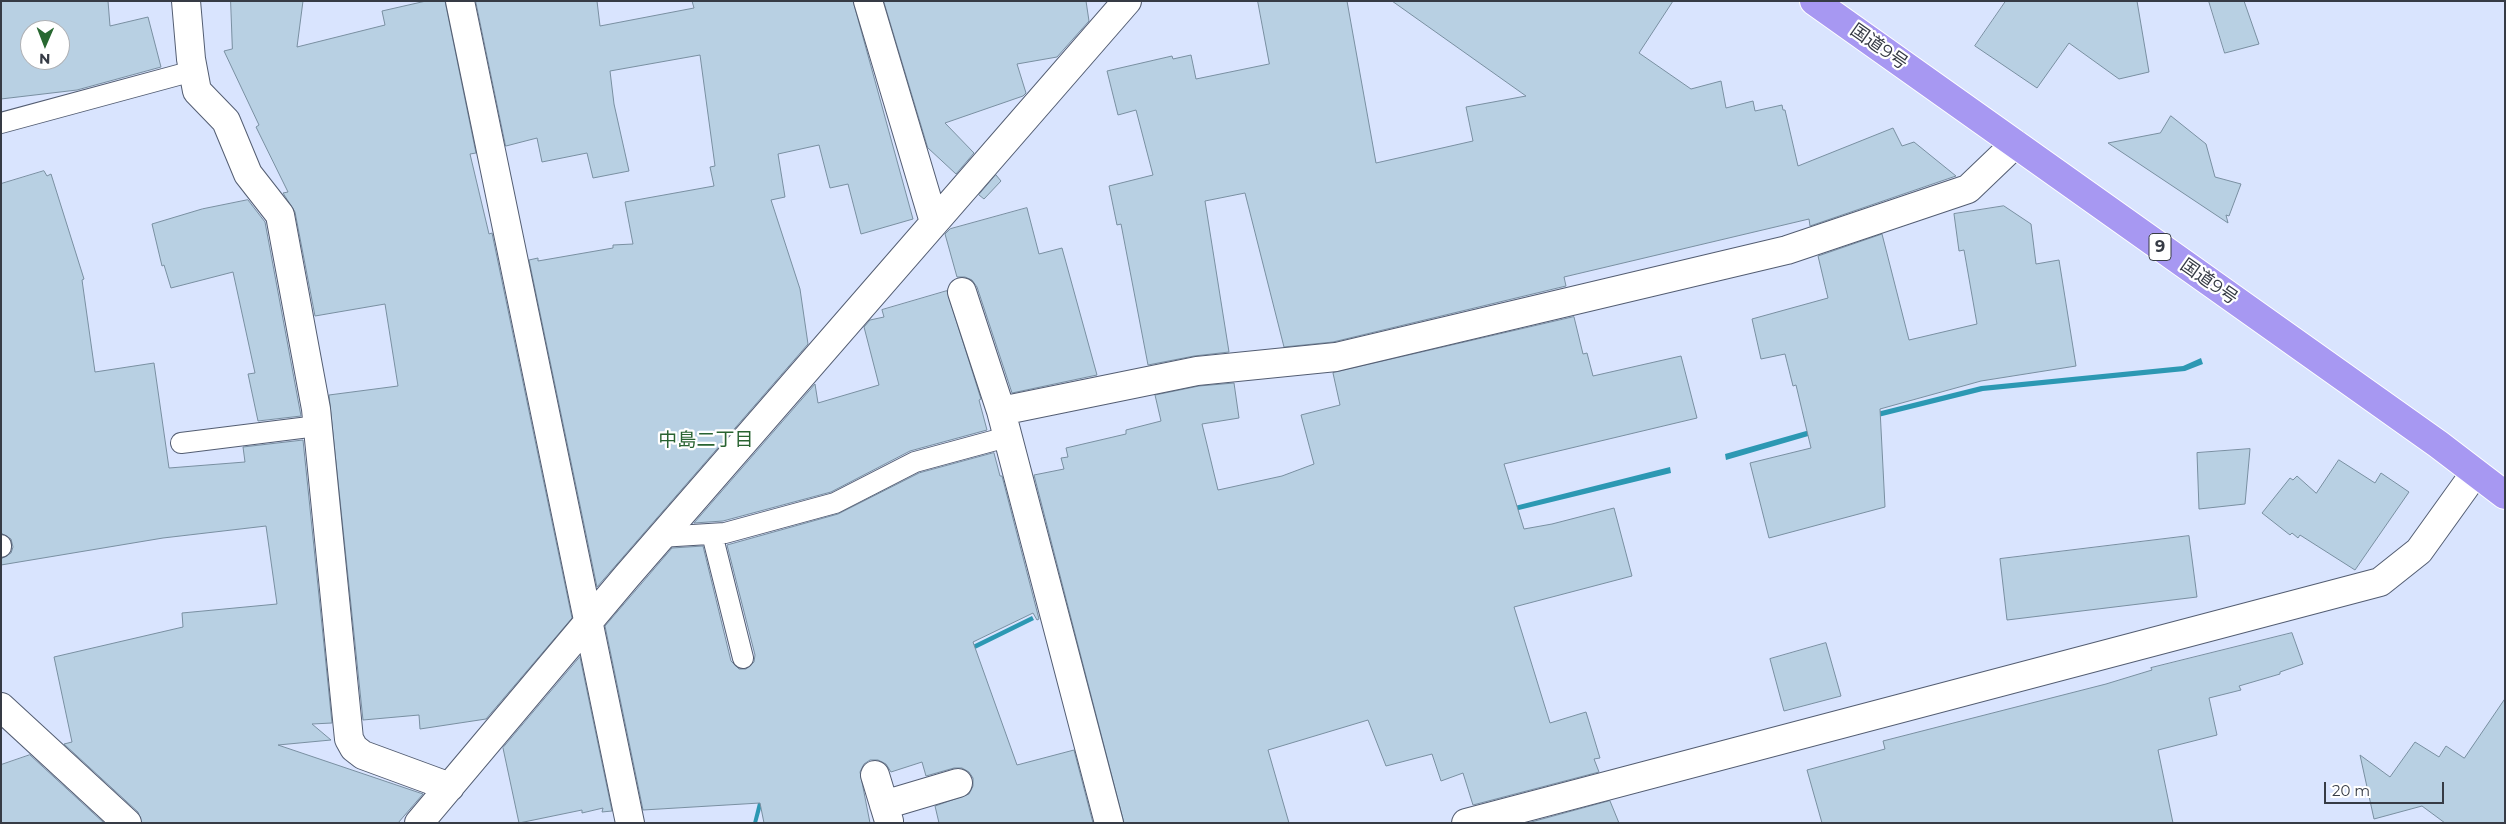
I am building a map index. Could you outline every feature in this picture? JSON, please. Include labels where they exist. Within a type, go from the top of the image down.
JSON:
[{"type":"highway","name":"国道9号","points":[[1814,1],[2438,444],[2505,495]]},
{"type":"street","points":[[186,1],[193,71],[197,91],[226,121],[248,174],[280,216],[316,408],[350,739],[354,748],[363,754],[450,787]]},
{"type":"street","points":[[460,1],[590,621],[630,823]]},
{"type":"street","points":[[868,1],[934,222]]},
{"type":"street","points":[[419,823],[660,537],[1127,1]]},
{"type":"street","points":[[1001,410],[1197,371],[1336,357],[1787,250],[1968,189],[2015,144]]},
{"type":"street","points":[[962,292],[1001,410],[1109,823]]},
{"type":"street","points":[[1466,823],[1514,816],[1869,718],[2380,582],[2419,551],[2476,474]]},
{"type":"street","points":[[1,707],[127,823]]},
{"type":"street","points":[[875,775],[887,814],[958,783]]},
{"type":"lane","points":[[1,123],[193,71]]},
{"type":"lane","points":[[181,443],[317,426]]},
{"type":"lane","points":[[660,537],[725,532],[835,503],[915,462],[1007,436]]},
{"type":"lane","points":[[712,534],[743,658]]},
{"type":"water","points":[[2201,358],[2203,364],[2185,371],[1983,391],[1846,425],[1726,460],[1725,454],[1845,420],[1981,386],[2183,366]]},
{"type":"water","points":[[1670,467],[1671,473],[1490,517],[1483,514]]},
{"type":"water","points":[[1032,616],[1034,620],[778,746],[757,823],[753,823],[773,743]]},
{"type":"building","points":[[1,1],[108,1],[110,26],[148,17],[161,67],[77,90],[1,99]]},
{"type":"building","points":[[231,1],[303,1],[297,47],[385,25],[382,11],[426,1],[445,1],[476,153],[470,154],[489,234],[492,233],[572,618],[486,719],[420,729],[419,715],[363,720],[329,395],[398,386],[385,304],[315,316],[295,212],[283,193],[288,192],[256,127],[259,125],[224,51],[232,49]]},
{"type":"building","points":[[476,1],[597,1],[600,26],[694,8],[692,1],[853,1],[913,219],[861,234],[848,184],[830,188],[819,145],[778,154],[785,197],[771,200],[800,289],[808,344],[597,587],[529,260],[538,258],[538,261],[613,248],[613,245],[633,244],[625,202],[714,186],[710,167],[715,166],[700,55],[610,71],[614,104],[629,171],[593,178],[587,153],[542,162],[537,138],[506,146]]},
{"type":"building","points":[[884,1],[1086,1],[1089,21],[1057,57],[1017,64],[1026,93],[1023,96],[945,123],[974,153],[956,174],[928,148]]},
{"type":"building","points":[[1258,1],[1347,1],[1376,163],[1473,141],[1466,107],[1526,96],[1392,1],[1673,1],[1639,53],[1691,89],[1721,81],[1726,108],[1753,101],[1755,111],[1782,105],[1783,110],[1785,110],[1798,166],[1893,128],[1902,146],[1914,142],[1956,176],[1810,226],[1809,219],[1564,277],[1566,286],[1333,342],[1284,347],[1245,193],[1205,201],[1229,352],[1194,356],[1148,365],[1121,224],[1117,225],[1109,186],[1153,175],[1136,110],[1118,115],[1107,71],[1172,56],[1173,59],[1191,55],[1196,79],[1269,64]]},
{"type":"building","points":[[2006,1],[2137,1],[2149,72],[2119,79],[2069,43],[2037,88],[1975,46]]},
{"type":"building","points":[[2209,1],[2244,1],[2259,44],[2225,53]]},
{"type":"building","points":[[2171,116],[2206,144],[2215,177],[2241,184],[2229,216],[2226,215],[2228,223],[2108,143],[2160,133]]},
{"type":"building","points":[[44,171],[47,176],[51,174],[84,279],[82,280],[95,372],[154,363],[169,468],[245,462],[243,447],[303,440],[332,723],[312,724],[331,740],[278,745],[423,794],[398,823],[142,823],[138,812],[64,744],[72,742],[54,657],[183,627],[182,613],[277,604],[266,526],[163,538],[1,565],[1,559],[11,553],[13,547],[11,539],[1,533],[1,184]]},
{"type":"building","points":[[996,175],[1001,181],[984,199],[979,195]]},
{"type":"building","points":[[248,200],[265,222],[301,416],[258,421],[248,374],[255,373],[233,272],[171,288],[164,265],[162,266],[152,224],[202,209]]},
{"type":"building","points":[[2004,206],[2031,224],[2036,264],[2059,260],[2076,366],[1981,381],[1880,409],[1885,507],[1769,538],[1750,463],[1811,448],[1796,385],[1793,386],[1785,354],[1761,359],[1752,319],[1828,298],[1818,256],[1882,234],[1909,340],[1977,324],[1964,250],[1959,251],[1954,214]]},
{"type":"building","points":[[1027,208],[1039,254],[1062,248],[1097,375],[1012,393],[977,287],[972,280],[965,277],[957,277],[945,234],[950,229]]},
{"type":"building","points":[[947,291],[981,399],[979,400],[987,430],[910,451],[831,492],[723,521],[694,523],[815,384],[818,403],[879,385],[864,327],[870,320],[884,317],[882,310]]},
{"type":"building","points":[[1574,317],[1583,354],[1587,353],[1593,376],[1681,356],[1697,418],[1504,464],[1524,529],[1614,508],[1632,576],[1514,607],[1550,723],[1586,712],[1600,758],[1594,759],[1599,772],[1473,805],[1463,773],[1441,781],[1432,754],[1386,766],[1368,720],[1268,750],[1289,823],[1124,823],[1034,475],[1064,469],[1061,458],[1068,457],[1066,448],[1126,434],[1126,430],[1161,421],[1155,395],[1199,386],[1234,383],[1239,418],[1202,424],[1218,490],[1282,476],[1314,464],[1301,415],[1340,405],[1333,373]]},
{"type":"building","points":[[2250,449],[2245,504],[2199,509],[2197,453]]},
{"type":"building","points":[[994,453],[1000,476],[1002,476],[1039,619],[1037,620],[1033,613],[973,642],[1017,765],[1074,750],[1093,823],[939,823],[935,806],[969,794],[973,786],[973,778],[969,772],[962,768],[954,768],[926,776],[922,762],[891,772],[886,764],[878,760],[870,760],[864,764],[860,772],[870,823],[764,823],[760,803],[643,810],[605,626],[672,548],[703,546],[731,661],[739,669],[746,669],[754,662],[755,655],[727,545],[838,514],[919,473]]},
{"type":"building","points":[[2339,460],[2375,483],[2381,473],[2409,492],[2355,570],[2300,535],[2298,538],[2292,533],[2290,535],[2262,513],[2290,478],[2293,480],[2297,476],[2316,493]]},
{"type":"building","points":[[2189,536],[2197,597],[2007,620],[2000,559]]},
{"type":"building","points":[[2292,633],[2303,664],[2280,672],[2280,674],[2239,686],[2241,690],[2209,698],[2217,735],[2158,750],[2173,823],[1822,823],[1807,770],[1885,749],[1883,741],[2106,684],[2152,670],[2151,668]]},
{"type":"building","points":[[1826,643],[1841,696],[1784,711],[1770,659]]},
{"type":"building","points":[[580,657],[612,811],[602,812],[603,808],[582,813],[582,810],[519,823],[503,748]]},
{"type":"building","points":[[2505,699],[2505,823],[2445,823],[2422,806],[2374,819],[2360,755],[2390,777],[2415,742],[2439,757],[2446,746],[2464,758]]},
{"type":"building","points":[[30,755],[104,823],[1,823],[1,765]]},
{"type":"building","points":[[1610,801],[1619,823],[1528,823]]},
{"type":"district","name":"中島二丁目","points":[[706,440]]}]
